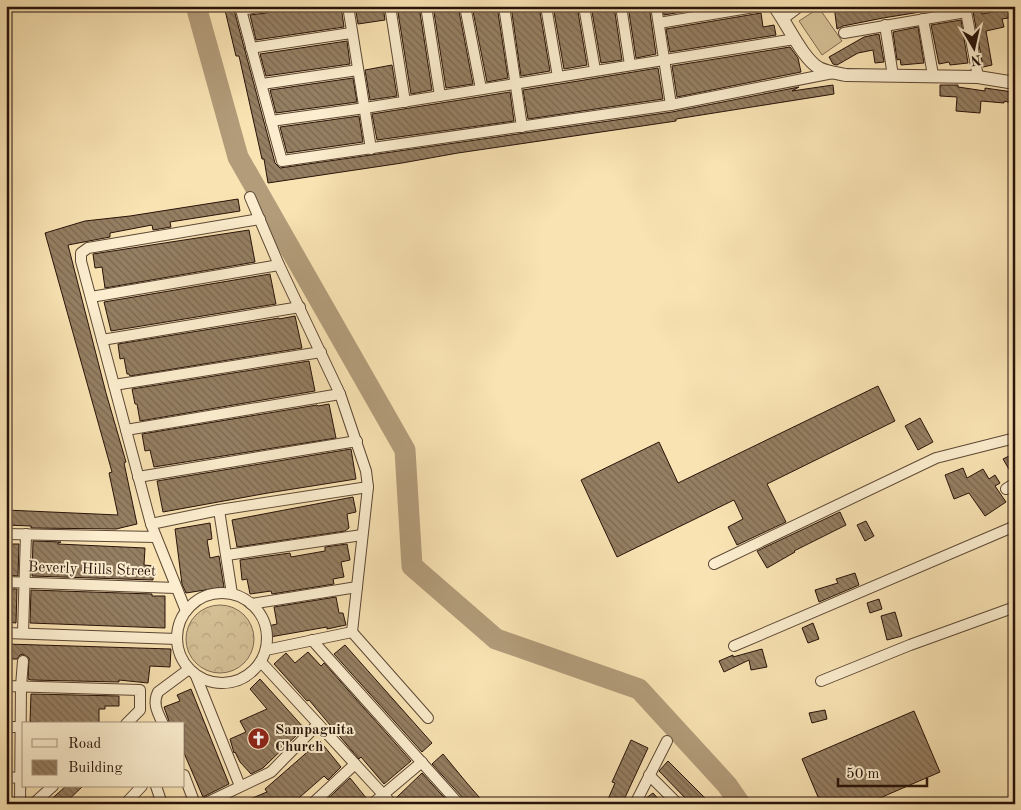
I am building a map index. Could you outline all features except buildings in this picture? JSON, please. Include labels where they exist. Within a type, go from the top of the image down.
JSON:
[{"type":"street","points":[[264,6],[240,8],[282,161],[671,105],[834,73],[978,77],[1015,83]]},
{"type":"street","points":[[348,6],[366,108],[371,149]]},
{"type":"street","points":[[390,6],[405,102]]},
{"type":"street","points":[[426,6],[440,96]]},
{"type":"street","points":[[465,6],[481,89]]},
{"type":"street","points":[[504,6],[522,127]]},
{"type":"street","points":[[546,6],[558,77]]},
{"type":"street","points":[[584,6],[595,70]]},
{"type":"street","points":[[621,6],[630,65]]},
{"type":"street","points":[[656,6],[671,105]]},
{"type":"street","points":[[659,23],[760,6]]},
{"type":"street","points":[[774,6],[809,60],[817,67],[834,73]]},
{"type":"street","points":[[783,19],[800,6]]},
{"type":"street","points":[[844,33],[923,19],[965,9],[978,77]]},
{"type":"street","points":[[923,19],[934,75]]},
{"type":"street","points":[[884,25],[893,76]]},
{"type":"street","points":[[251,48],[352,33]]},
{"type":"street","points":[[271,121],[405,102],[795,39]]},
{"type":"street","points":[[262,84],[358,70]]},
{"type":"street","points":[[250,196],[279,265],[340,394],[366,471],[368,487],[352,632],[428,718]]},
{"type":"street","points":[[186,610],[151,524],[81,261],[81,253],[88,248],[260,219]]},
{"type":"street","points":[[91,297],[279,265]]},
{"type":"street","points":[[102,340],[300,307]]},
{"type":"street","points":[[114,385],[321,352]]},
{"type":"street","points":[[126,430],[340,394]]},
{"type":"street","points":[[714,564],[936,458],[1015,438]]},
{"type":"street","points":[[138,477],[356,441]]},
{"type":"street","points":[[151,524],[219,510],[368,487]]},
{"type":"street","points":[[219,510],[232,594]]},
{"type":"street","points":[[734,646],[1015,526]]},
{"type":"street","points":[[6,534],[156,537]]},
{"type":"street","points":[[23,633],[26,534]]},
{"type":"street","points":[[227,555],[362,535]]},
{"type":"street","name":"Beverly Hills Street","points":[[6,582],[176,588]]},
{"type":"street","points":[[251,604],[357,587]]},
{"type":"street","points":[[193,672],[209,682],[224,684],[245,677],[261,662],[268,638],[266,625],[260,613],[251,604],[232,594],[215,594],[199,599],[186,610],[181,619],[177,639],[180,655],[193,672],[240,786]]},
{"type":"street","points":[[821,681],[910,645],[1015,607]]},
{"type":"street","points":[[266,650],[352,632]]},
{"type":"street","points":[[6,633],[177,639]]},
{"type":"street","points":[[312,640],[459,804]]},
{"type":"street","points":[[20,804],[23,661]]},
{"type":"street","points":[[261,662],[392,804]]},
{"type":"street","points":[[162,722],[155,704],[158,692],[193,672]]},
{"type":"street","points":[[6,686],[140,690],[140,710],[128,722]]},
{"type":"street","points":[[204,804],[271,772],[318,724]]},
{"type":"street","points":[[6,727],[22,727]]},
{"type":"street","points":[[635,804],[667,741]]},
{"type":"street","points":[[372,804],[422,762]]},
{"type":"street","points":[[312,804],[355,764]]},
{"type":"street","points":[[649,775],[678,804]]},
{"type":"street","points":[[6,777],[20,778]]},
{"type":"street","points":[[185,777],[196,804]]},
{"type":"street","points":[[32,804],[51,788]]},
{"type":"street","points":[[125,804],[140,788]]},
{"type":"street","points":[[157,788],[162,804]]},
{"type":"green space","points":[[819,8],[842,41],[822,55],[799,21]]},
{"type":"green space","points":[[220,605],[233,608],[244,615],[251,626],[254,639],[251,652],[244,663],[233,670],[220,673],[207,670],[196,663],[189,652],[186,639],[189,626],[196,615],[207,608]]},
{"type":"waterway","points":[[196,6],[238,157],[405,450],[412,566],[496,639],[639,689],[727,785],[740,804]]},
{"type":"place","name":"Sampaguita Church","points":[[259,739]]}]
